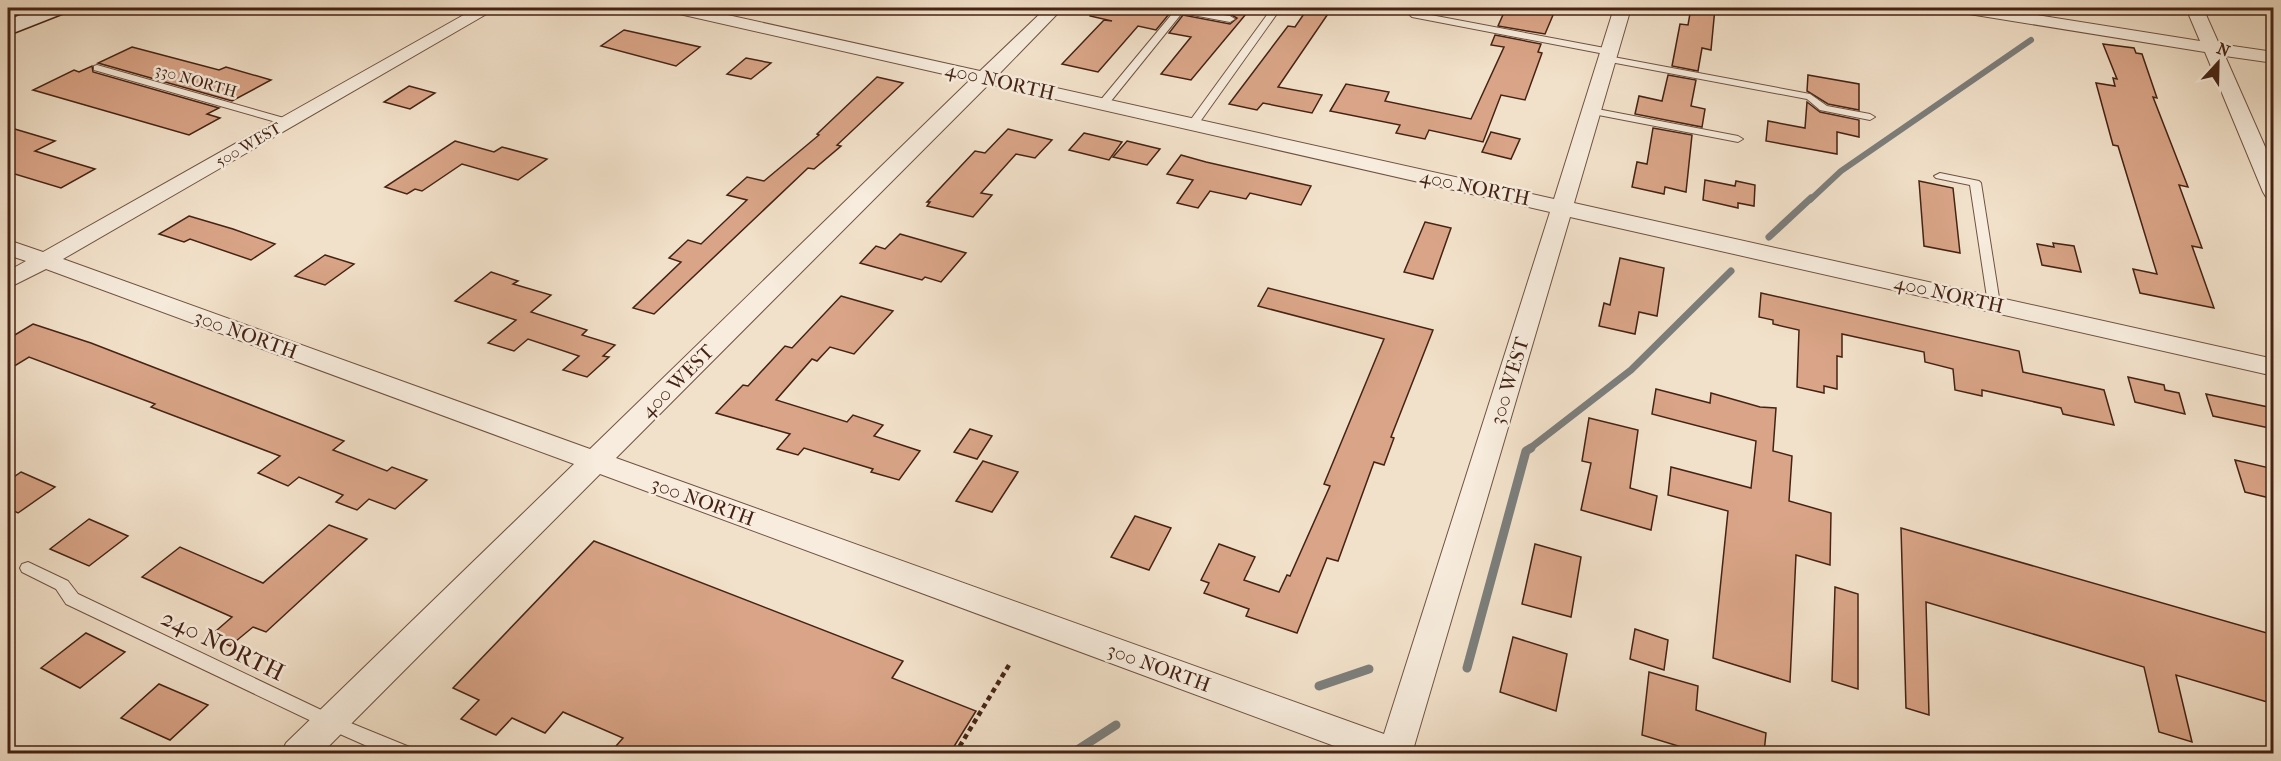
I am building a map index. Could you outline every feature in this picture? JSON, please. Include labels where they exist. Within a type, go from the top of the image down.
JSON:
[{"type":"main road","points":[[8,28],[56,8]]},
{"type":"street","name":"500 WEST","points":[[8,281],[488,8]]},
{"type":"street","name":"400 NORTH","points":[[675,8],[1563,206],[2274,368]]},
{"type":"street","name":"400 WEST","points":[[298,753],[596,462],[982,77],[1055,8]]},
{"type":"street","name":"300 WEST","points":[[1396,753],[1623,8]]},
{"type":"street","points":[[1963,8],[2274,58]]},
{"type":"street","points":[[2194,8],[2274,192]]},
{"type":"street","name":"300 NORTH","points":[[8,248],[1396,753]]},
{"type":"lane","points":[[1193,124],[1276,8]]},
{"type":"lane","points":[[1406,8],[1412,14],[1810,97],[1824,108],[1870,117]]},
{"type":"lane","points":[[2252,8],[2274,11]]},
{"type":"lane","points":[[1103,104],[1180,10],[1230,19]]},
{"type":"lane","name":"330 NORTH","points":[[97,68],[287,122]]},
{"type":"lane","points":[[1592,111],[1738,140]]},
{"type":"lane","points":[[1940,176],[1975,183],[1994,304]]},
{"type":"lane","name":"240 NORTH","points":[[28,568],[62,585],[72,599],[330,722],[406,753]]},
{"type":"path","points":[[955,753],[1009,665]]},
{"type":"building","points":[[1091,8],[1174,8],[1156,30],[1138,26],[1098,72],[1062,64],[1104,20],[1112,21],[1090,16]]},
{"type":"building","points":[[1189,8],[1251,8],[1191,80],[1161,74],[1191,37],[1169,33],[1183,15],[1230,24],[1237,18],[1230,14]]},
{"type":"building","points":[[1308,8],[1332,8],[1278,87],[1322,95],[1312,113],[1263,103],[1257,110],[1229,104],[1288,26],[1295,27]]},
{"type":"building","points":[[1506,8],[1556,8],[1545,34],[1498,26]]},
{"type":"building","points":[[1691,8],[1715,8],[1711,50],[1702,48],[1698,71],[1672,66],[1680,24],[1688,25]]},
{"type":"building","points":[[624,30],[700,47],[676,66],[601,46]]},
{"type":"building","points":[[1495,35],[1541,44],[1538,52],[1542,53],[1525,100],[1501,95],[1483,142],[1429,130],[1425,139],[1396,133],[1400,125],[1330,111],[1346,84],[1389,92],[1385,101],[1471,119],[1504,47],[1491,45]]},
{"type":"building","points":[[2103,44],[2134,48],[2136,53],[2142,54],[2157,98],[2153,97],[2188,187],[2179,185],[2202,248],[2192,246],[2214,308],[2140,293],[2133,269],[2157,274],[2118,146],[2113,145],[2096,83],[2115,86],[2113,78],[2117,79]]},
{"type":"building","points":[[132,47],[219,70],[226,67],[271,80],[232,101],[98,63]]},
{"type":"building","points":[[746,58],[771,63],[751,79],[727,74]]},
{"type":"building","points":[[92,66],[93,72],[219,108],[207,114],[220,118],[189,135],[33,90],[74,70],[79,72]]},
{"type":"building","points":[[1668,75],[1696,80],[1691,106],[1705,109],[1702,127],[1635,114],[1639,96],[1662,101]]},
{"type":"building","points":[[1808,75],[1859,84],[1859,110],[1828,104],[1807,91]]},
{"type":"building","points":[[877,77],[903,83],[837,145],[841,146],[814,169],[808,168],[654,314],[633,308],[681,262],[669,258],[688,240],[701,244],[747,200],[727,195],[747,177],[764,181],[819,135],[817,134]]},
{"type":"building","points":[[409,86],[435,93],[410,109],[384,102]]},
{"type":"building","points":[[1807,102],[1820,112],[1859,120],[1859,137],[1837,132],[1837,154],[1766,141],[1768,121],[1805,128]]},
{"type":"building","points":[[8,127],[55,141],[35,151],[95,169],[61,188],[8,172]]},
{"type":"building","points":[[1653,128],[1692,135],[1686,192],[1665,187],[1664,194],[1632,187],[1637,162],[1647,164]]},
{"type":"building","points":[[1008,129],[1052,140],[1035,158],[1016,154],[981,193],[992,195],[973,217],[927,206],[930,202],[927,202],[975,151],[985,153]]},
{"type":"building","points":[[1491,132],[1520,139],[1511,159],[1482,152]]},
{"type":"building","points":[[1084,133],[1122,142],[1109,160],[1069,150]]},
{"type":"building","points":[[455,141],[494,152],[502,147],[547,159],[518,180],[462,164],[422,191],[415,189],[407,194],[385,187]]},
{"type":"building","points":[[1127,141],[1160,149],[1147,165],[1113,157]]},
{"type":"building","points":[[1181,155],[1311,186],[1301,205],[1250,193],[1246,199],[1210,191],[1198,208],[1177,203],[1193,180],[1167,174]]},
{"type":"building","points":[[1705,180],[1735,186],[1736,181],[1755,185],[1754,206],[1738,203],[1738,208],[1703,200]]},
{"type":"building","points":[[1919,181],[1953,188],[1960,253],[1924,246]]},
{"type":"building","points":[[189,216],[275,244],[251,260],[190,239],[184,242],[159,234]]},
{"type":"building","points":[[1425,222],[1451,228],[1433,279],[1404,272]]},
{"type":"building","points":[[900,234],[966,253],[941,282],[925,277],[922,280],[860,263],[876,246],[885,249]]},
{"type":"building","points":[[2053,243],[2074,246],[2081,272],[2042,265],[2037,244],[2054,247]]},
{"type":"building","points":[[325,255],[354,264],[325,285],[295,276]]},
{"type":"building","points":[[1620,258],[1664,268],[1657,316],[1639,312],[1635,334],[1599,326],[1604,303],[1610,305]]},
{"type":"building","points":[[491,272],[518,281],[513,284],[551,295],[531,312],[587,330],[582,335],[615,345],[603,356],[609,357],[587,377],[563,370],[579,356],[528,339],[514,351],[488,343],[516,320],[455,301]]},
{"type":"building","points":[[1268,288],[1433,330],[1391,437],[1394,438],[1384,465],[1374,462],[1338,561],[1327,558],[1297,633],[1246,616],[1249,609],[1204,593],[1209,583],[1201,580],[1219,544],[1255,557],[1244,580],[1279,592],[1287,575],[1290,576],[1330,486],[1324,484],[1384,339],[1258,306]]},
{"type":"building","points":[[1761,293],[2019,351],[2023,372],[2104,390],[2114,425],[2063,414],[2061,408],[1982,390],[1982,396],[1955,390],[1953,369],[1925,362],[1924,352],[1842,334],[1842,357],[1837,356],[1837,389],[1824,386],[1824,393],[1797,387],[1799,330],[1773,324],[1773,320],[1759,317]]},
{"type":"building","points":[[841,296],[893,311],[854,354],[830,347],[817,361],[812,359],[776,400],[847,422],[853,415],[883,425],[874,436],[920,451],[899,480],[871,472],[873,469],[804,448],[798,455],[777,449],[790,434],[716,413],[743,385],[748,386],[785,346],[792,348]]},
{"type":"building","points":[[33,324],[91,343],[344,441],[333,450],[387,471],[392,467],[427,480],[395,509],[369,499],[357,510],[336,502],[343,495],[299,477],[288,486],[258,473],[280,456],[151,407],[155,404],[29,357],[8,370],[8,339]]},
{"type":"building","points":[[2128,377],[2164,385],[2165,390],[2179,393],[2185,414],[2135,402]]},
{"type":"building","points":[[1656,389],[1710,403],[1711,393],[1760,407],[1776,408],[1773,451],[1792,456],[1789,501],[1831,513],[1830,565],[1796,555],[1790,682],[1713,658],[1728,511],[1668,495],[1671,467],[1751,488],[1756,441],[1652,414]]},
{"type":"building","points":[[2206,394],[2268,407],[2274,429],[2213,416]]},
{"type":"building","points":[[1589,418],[1638,430],[1630,488],[1657,496],[1651,530],[1581,510],[1591,463],[1582,461]]},
{"type":"building","points":[[970,429],[992,436],[977,459],[954,452]]},
{"type":"building","points":[[2235,460],[2274,469],[2274,499],[2245,492]]},
{"type":"building","points":[[983,461],[1018,472],[992,512],[956,501]]},
{"type":"building","points":[[21,472],[55,487],[18,513],[8,508],[8,481]]},
{"type":"building","points":[[1135,516],[1171,528],[1149,570],[1111,557]]},
{"type":"building","points":[[89,519],[128,536],[89,566],[50,549]]},
{"type":"building","points":[[329,525],[367,539],[266,632],[253,627],[230,646],[209,637],[232,617],[142,577],[180,547],[263,583]]},
{"type":"building","points":[[1901,528],[2274,635],[2274,704],[2176,675],[2192,742],[2159,732],[2144,667],[1926,602],[1929,715],[1906,708]]},
{"type":"building","points":[[594,541],[903,661],[892,678],[976,711],[950,753],[610,753],[623,738],[563,712],[545,733],[512,718],[496,735],[461,719],[479,700],[453,688]]},
{"type":"building","points":[[1535,544],[1581,557],[1571,617],[1522,604]]},
{"type":"building","points":[[1835,587],[1858,594],[1858,689],[1832,681]]},
{"type":"building","points":[[1635,629],[1668,640],[1664,670],[1630,659]]},
{"type":"building","points":[[86,633],[125,652],[80,688],[41,668]]},
{"type":"building","points":[[1513,637],[1567,654],[1556,711],[1500,692]]},
{"type":"building","points":[[1649,672],[1698,686],[1696,710],[1766,733],[1764,753],[1701,753],[1642,735]]},
{"type":"building","points":[[159,684],[208,705],[170,740],[121,718]]},
{"type":"waterway","points":[[1810,200],[1841,171],[2031,40]]},
{"type":"waterway","points":[[1769,237],[1811,198]]},
{"type":"waterway","points":[[1529,449],[1631,370],[1731,271]]},
{"type":"waterway","points":[[1467,668],[1526,451],[1531,448]]},
{"type":"waterway","points":[[1319,686],[1369,669]]},
{"type":"waterway","points":[[1071,754],[1116,725]]},
{"type":"railway","points":[[8,11],[15,8]]}]
